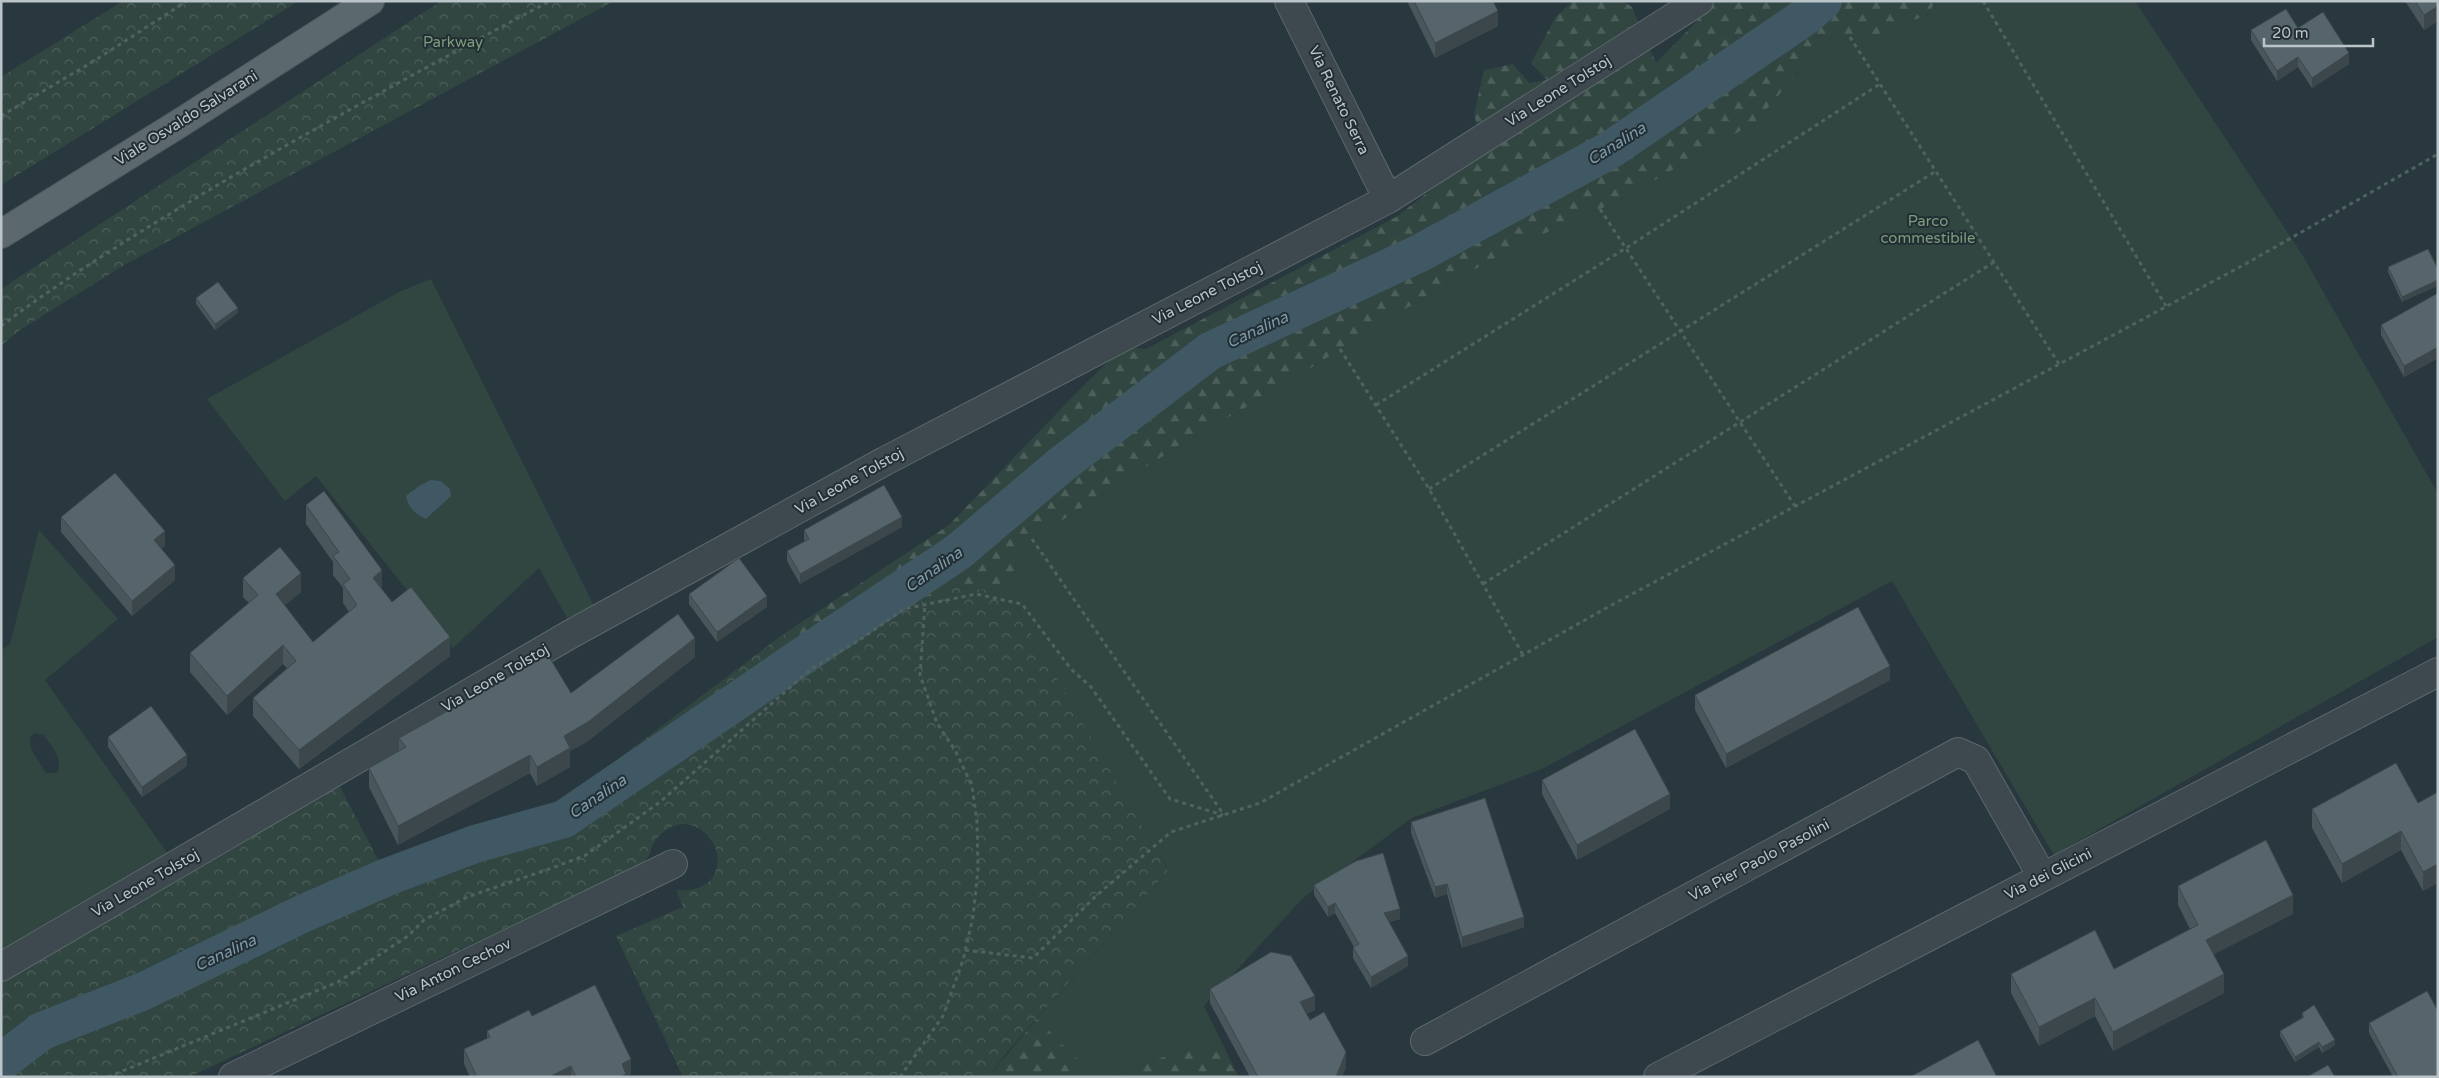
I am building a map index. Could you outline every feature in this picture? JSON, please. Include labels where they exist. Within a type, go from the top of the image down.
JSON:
[{"type":"main road","name":"Viale Osvaldo Salvarani","points":[[1,234],[180,123],[370,1]]},
{"type":"street","name":"Via Renato Serra","points":[[1289,1],[1388,199]]},
{"type":"street","name":"Via Leone Tolstoj","points":[[1,967],[586,625],[885,461],[1388,199],[1699,1]]},
{"type":"street","name":"Via dei Glicini","points":[[1658,1077],[2438,672]]},
{"type":"street","name":"Via Pier Paolo Pasolini","points":[[1425,1041],[1958,752],[1976,760],[2042,876]]},
{"type":"street","name":"Via Anton Cechov","points":[[232,1077],[673,864]]},
{"type":"path","points":[[1,116],[94,61],[187,1]]},
{"type":"path","points":[[1,326],[44,294],[143,230],[235,175],[328,120],[550,1]]},
{"type":"path","points":[[1983,1],[2166,306]]},
{"type":"path","points":[[1850,37],[2059,364]]},
{"type":"path","points":[[1376,405],[1626,248],[1880,84]]},
{"type":"path","points":[[965,950],[1033,958],[1097,896],[1171,832],[1260,802],[1795,506],[2249,262],[2438,154]]},
{"type":"path","points":[[1429,490],[1936,170]]},
{"type":"path","points":[[1600,209],[1795,506]]},
{"type":"path","points":[[1483,584],[1741,424],[1994,262]]},
{"type":"path","points":[[1340,349],[1429,490],[1523,655]]},
{"type":"path","points":[[1032,539],[1225,815]]},
{"type":"path","points":[[108,1077],[338,982],[408,936],[424,920],[467,897],[586,855],[660,802],[811,669],[861,639],[904,608],[976,594],[1022,604],[1071,669],[1091,687],[1170,799],[1225,815]]},
{"type":"path","points":[[900,1077],[943,1016],[965,950],[973,917],[978,869],[977,822],[972,786],[956,752],[937,723],[920,675],[926,604]]},
{"type":"green space","points":[[123,1],[299,1],[1,185],[1,77]]},
{"type":"green space","name":"Parkway","points":[[441,1],[614,1],[126,264],[20,330],[1,346],[1,289]]},
{"type":"green space","points":[[1574,1],[1623,1],[1632,7],[1656,63],[1698,20],[1693,1],[1935,1],[1929,14],[1877,35],[1826,39],[1756,122],[1618,201],[1516,246],[1391,317],[1273,392],[1190,439],[1020,547],[1008,593],[953,586],[841,641],[782,635],[949,525],[1089,380],[1124,347],[1146,349],[1396,217],[1483,150],[1474,114],[1484,70],[1513,64],[1529,83],[1547,80],[1531,63],[1556,16]]},
{"type":"green space","name":"Parco commestibile","points":[[1935,1],[2135,1],[2303,256],[2438,494],[2438,637],[2054,855],[1892,581],[1542,769],[1412,818],[1303,898],[1204,1006],[1222,1043],[1173,1053],[1112,1077],[1095,1077],[1037,1019],[1168,871],[1008,593],[1020,547],[1190,439],[1273,392],[1391,317],[1516,246],[1618,201],[1756,122],[1826,39],[1877,35],[1929,14]]},
{"type":"green space","points":[[431,279],[594,606],[567,618],[539,568],[453,648],[316,476],[285,501],[207,399],[401,291]],"holes":[[[425,481],[442,504],[432,514],[413,489],[421,487]]]},
{"type":"green space","points":[[39,530],[118,619],[45,680],[168,854],[1,955],[1,650],[10,644]],"holes":[[[35,733],[44,735],[58,758],[59,768],[57,773],[46,773],[31,749],[30,737]]]},
{"type":"green space","points":[[953,586],[1008,593],[1168,871],[1008,1051],[988,1077],[683,1077],[616,936],[683,907],[676,890],[694,889],[707,883],[715,873],[718,861],[716,849],[709,837],[699,829],[681,824],[663,832],[656,839],[646,859],[625,872],[189,1077],[1,1077],[1,982],[339,785],[387,877],[559,804],[782,635],[841,641]]},
{"type":"green space","points":[[1037,1019],[1095,1077],[988,1077]]},
{"type":"green space","points":[[1222,1043],[1238,1076],[1236,1077],[1112,1077],[1173,1053]]},
{"type":"water","points":[[431,480],[441,481],[450,489],[451,496],[426,519],[413,510],[406,496]]},
{"type":"building","points":[[1414,1],[1493,1],[1498,11],[1435,43]]},
{"type":"building","points":[[2415,1],[2438,1],[2438,6],[2424,15]]},
{"type":"building","points":[[2286,9],[2298,28],[2323,12],[2349,53],[2312,78],[2298,57],[2277,71],[2251,30]]},
{"type":"building","points":[[2428,249],[2438,269],[2438,280],[2402,297],[2388,267]]},
{"type":"building","points":[[218,282],[238,308],[215,324],[196,298]]},
{"type":"building","points":[[2438,293],[2438,347],[2404,366],[2381,325]]},
{"type":"building","points":[[115,473],[165,531],[154,540],[175,565],[132,601],[61,517]]},
{"type":"building","points":[[884,485],[902,517],[800,574],[787,551],[809,539],[804,530]]},
{"type":"building","points":[[324,491],[382,570],[373,578],[392,602],[411,587],[450,637],[299,750],[253,698],[296,661],[283,645],[227,696],[190,653],[258,595],[243,578],[280,547],[301,573],[276,594],[313,642],[357,605],[343,584],[350,579],[333,556],[339,552],[306,505]]},
{"type":"building","points":[[739,558],[767,596],[717,632],[689,594]]},
{"type":"building","points":[[1858,607],[1890,666],[1726,754],[1695,695]]},
{"type":"building","points":[[678,614],[695,638],[588,722],[564,736],[570,748],[537,767],[530,755],[398,826],[369,768],[406,747],[399,738],[548,655],[571,693]]},
{"type":"building","points":[[151,706],[187,755],[142,787],[108,737]]},
{"type":"building","points":[[1635,729],[1670,794],[1577,845],[1542,780]]},
{"type":"building","points":[[2396,763],[2418,803],[2438,792],[2438,864],[2423,872],[2401,831],[2342,864],[2312,809]]},
{"type":"building","points":[[1485,798],[1524,917],[1462,937],[1447,884],[1435,887],[1411,822]]},
{"type":"building","points":[[2266,840],[2293,895],[2206,940],[2224,974],[2113,1032],[2095,998],[2039,1027],[2011,974],[2095,930],[2114,969],[2198,925],[2178,886]]},
{"type":"building","points":[[1383,853],[1400,909],[1384,913],[1408,956],[1371,977],[1353,947],[1359,944],[1335,903],[1328,907],[1314,885],[1356,861]]},
{"type":"building","points":[[1271,952],[1291,956],[1315,996],[1300,1002],[1310,1020],[1324,1012],[1346,1052],[1336,1077],[1258,1077],[1210,989]]},
{"type":"building","points":[[595,985],[631,1059],[622,1064],[626,1074],[620,1077],[576,1077],[571,1066],[549,1077],[477,1077],[464,1049],[490,1037],[487,1031],[529,1010],[532,1016]]},
{"type":"building","points":[[2427,991],[2438,1011],[2438,1077],[2398,1077],[2369,1023]]},
{"type":"building","points":[[2314,1005],[2335,1040],[2322,1047],[2319,1042],[2295,1057],[2280,1031],[2304,1017],[2302,1013]]},
{"type":"building","points":[[1978,1040],[1997,1077],[1910,1077]]},
{"type":"building","points":[[2328,1065],[2335,1077],[2307,1077]]},
{"type":"waterway","name":"Canalina","points":[[1,1062],[42,1031],[144,991],[302,914],[387,877],[475,844],[564,819],[958,552],[1062,464],[1210,351],[1420,253],[1610,150],[1806,16],[1823,1]]}]
